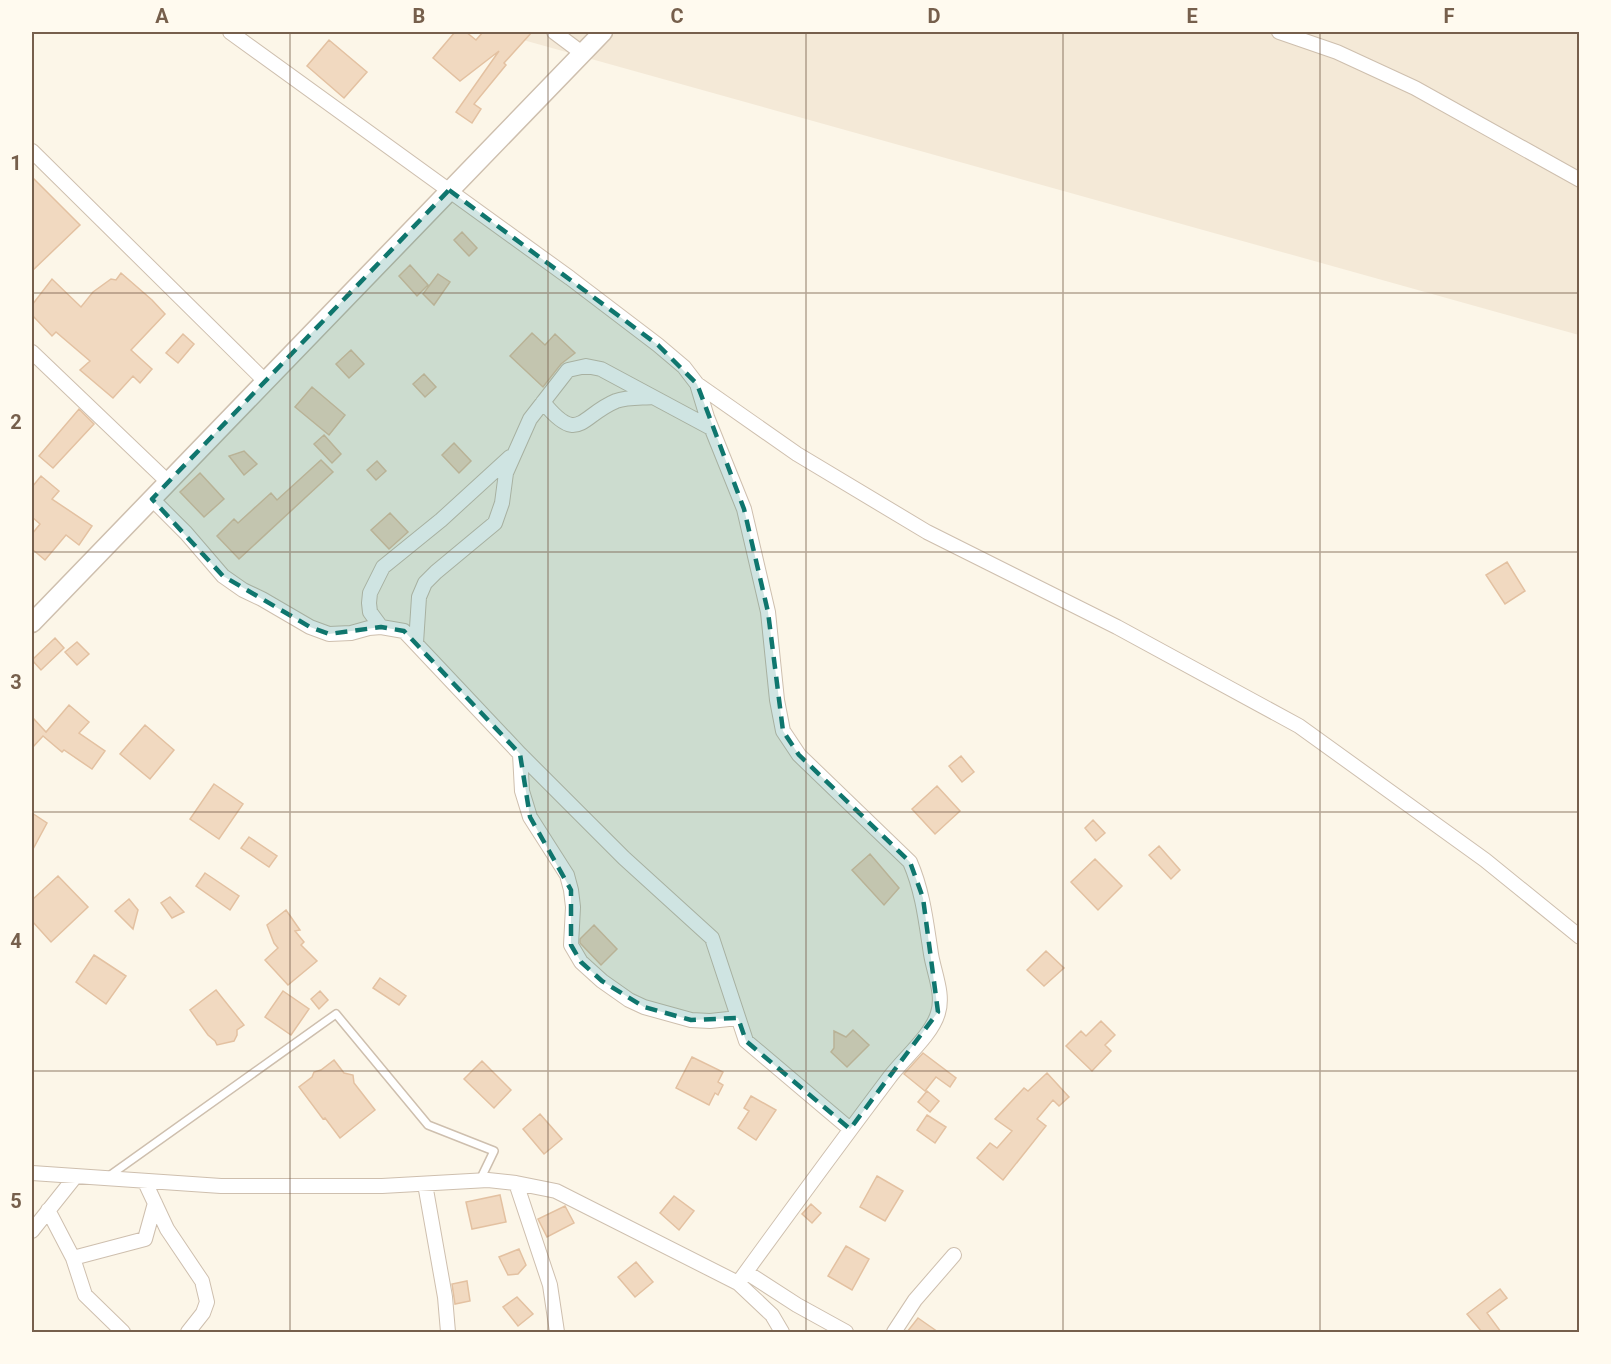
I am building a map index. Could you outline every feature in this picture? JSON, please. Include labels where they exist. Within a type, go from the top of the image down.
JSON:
[{"type":"street","points":[[230,32],[658,345],[684,367],[697,384],[797,454],[927,532],[1117,627],[1299,726],[1485,860],[1580,937]]},
{"type":"street","points":[[554,32],[582,53]]},
{"type":"street","points":[[32,624],[603,32]]},
{"type":"street","points":[[1280,32],[1337,52],[1415,88],[1580,180]]},
{"type":"street","points":[[32,151],[265,381]]},
{"type":"street","points":[[32,352],[168,482]]},
{"type":"street","points":[[416,643],[419,597],[425,583],[495,523],[502,503],[506,473],[530,419],[568,370],[586,366],[602,369],[711,428]]},
{"type":"street","points":[[697,384],[711,428],[744,509],[768,612],[777,700],[783,731],[799,755],[910,862],[923,898],[939,993],[938,1012],[931,1027],[850,1129],[742,1278]]},
{"type":"street","points":[[543,402],[554,414],[572,425],[580,424],[620,400],[653,397]]},
{"type":"street","points":[[381,627],[370,612],[369,603],[370,593],[383,567],[441,520],[514,454]]},
{"type":"street","points":[[152,499],[186,533],[223,576],[290,616],[329,634],[351,633],[381,627],[404,631],[520,754],[624,858],[711,938],[746,1041],[850,1129]]},
{"type":"street","points":[[520,754],[522,791],[530,817],[567,874],[573,907],[571,945],[581,962],[602,981],[629,1000],[645,1007],[691,1020],[710,1021],[738,1018]]},
{"type":"street","points":[[32,1173],[221,1186],[382,1186],[480,1181],[516,1183],[556,1191],[742,1278],[846,1332]]},
{"type":"street","points":[[32,1231],[75,1177]]},
{"type":"street","points":[[145,1182],[167,1229],[202,1281],[207,1302],[203,1312],[188,1332]]},
{"type":"street","points":[[516,1183],[550,1285],[557,1332]]},
{"type":"street","points":[[425,1184],[445,1297],[448,1332]]},
{"type":"street","points":[[73,1258],[145,1239],[155,1203]]},
{"type":"street","points":[[48,1210],[73,1258],[85,1295],[123,1332]]},
{"type":"street","points":[[894,1332],[915,1300],[954,1256]]},
{"type":"street","points":[[742,1278],[772,1315],[782,1332]]},
{"type":"lane","points":[[104,1179],[336,1014],[428,1125],[494,1151],[480,1181]]},
{"type":"highlighted area","points":[[449,190],[658,345],[697,384],[744,509],[768,612],[783,731],[799,755],[910,862],[923,898],[938,1012],[850,1129],[746,1041],[738,1018],[691,1020],[644,1007],[602,981],[581,962],[571,945],[571,890],[530,817],[520,754],[404,631],[381,627],[329,634],[310,627],[223,576],[152,499]]},
{"type":"shaded area","points":[[495,32],[1579,32],[1579,335]]},
{"type":"building","points":[[455,32],[466,32],[476,40],[483,32],[532,32],[504,63],[506,65],[474,104],[481,109],[472,123],[456,112],[499,51],[460,81],[433,58]]},
{"type":"building","points":[[329,40],[367,72],[344,98],[307,66]]},
{"type":"building","points":[[32,177],[80,225],[32,271]]},
{"type":"building","points":[[462,232],[477,248],[469,256],[454,240]]},
{"type":"building","points":[[410,265],[428,285],[417,296],[399,276]]},
{"type":"building","points":[[121,273],[165,314],[131,350],[152,369],[140,383],[133,376],[113,398],[80,370],[90,361],[56,332],[52,336],[32,315],[32,305],[52,279],[81,307],[93,292],[111,279],[116,280]]},
{"type":"building","points":[[438,274],[450,282],[434,305],[423,294]]},
{"type":"building","points":[[532,333],[545,345],[555,334],[575,353],[561,364],[543,387],[510,356]]},
{"type":"building","points":[[183,334],[194,344],[178,363],[166,353]]},
{"type":"building","points":[[351,350],[364,364],[349,378],[336,364]]},
{"type":"building","points":[[424,374],[436,387],[425,397],[413,384]]},
{"type":"building","points":[[312,387],[345,415],[329,435],[295,407]]},
{"type":"building","points":[[79,409],[94,424],[53,468],[39,456]]},
{"type":"building","points":[[324,435],[341,454],[332,463],[314,444]]},
{"type":"building","points":[[454,443],[471,461],[459,473],[442,455]]},
{"type":"building","points":[[244,451],[257,464],[244,475],[229,456]]},
{"type":"building","points":[[321,460],[333,472],[239,559],[217,536],[234,519],[238,523],[271,493],[277,500]]},
{"type":"building","points":[[377,461],[386,471],[376,480],[367,470]]},
{"type":"building","points":[[200,473],[224,499],[204,517],[180,492]]},
{"type":"building","points":[[41,476],[59,491],[52,499],[92,526],[79,545],[66,535],[45,560],[32,549],[32,534],[40,524],[32,517],[32,487]]},
{"type":"building","points":[[390,513],[408,532],[389,549],[371,530]]},
{"type":"building","points":[[1507,562],[1525,591],[1505,604],[1486,575]]},
{"type":"building","points":[[55,638],[64,648],[41,670],[32,660]]},
{"type":"building","points":[[77,642],[89,654],[77,665],[65,652]]},
{"type":"building","points":[[69,705],[89,722],[79,733],[105,751],[92,769],[64,750],[62,752],[43,736],[32,748],[32,717],[46,732]]},
{"type":"building","points":[[145,725],[174,750],[150,779],[120,754]]},
{"type":"building","points":[[961,756],[974,772],[962,782],[949,766]]},
{"type":"building","points":[[214,784],[243,804],[219,839],[190,819]]},
{"type":"building","points":[[937,786],[960,811],[935,834],[912,809]]},
{"type":"building","points":[[32,813],[47,823],[32,851]]},
{"type":"building","points":[[1093,820],[1105,833],[1096,841],[1085,828]]},
{"type":"building","points":[[249,837],[277,856],[269,867],[241,848]]},
{"type":"building","points":[[1159,846],[1180,870],[1171,879],[1149,855]]},
{"type":"building","points":[[870,854],[899,888],[884,905],[852,870]]},
{"type":"building","points":[[1095,859],[1122,886],[1098,910],[1071,882]]},
{"type":"building","points":[[205,873],[239,896],[230,910],[196,886]]},
{"type":"building","points":[[58,876],[88,907],[51,942],[32,921],[32,900]]},
{"type":"building","points":[[170,897],[184,912],[172,918],[161,903]]},
{"type":"building","points":[[129,899],[138,910],[133,929],[115,911]]},
{"type":"building","points":[[286,910],[300,930],[295,931],[304,942],[301,945],[317,961],[288,985],[265,960],[278,948],[267,925]]},
{"type":"building","points":[[594,925],[617,949],[601,965],[580,943],[580,939]]},
{"type":"building","points":[[1046,951],[1064,968],[1044,986],[1027,970]]},
{"type":"building","points":[[94,955],[126,976],[106,1004],[76,982]]},
{"type":"building","points":[[380,978],[406,996],[399,1005],[373,988]]},
{"type":"building","points":[[216,990],[244,1025],[237,1030],[234,1041],[217,1045],[190,1010]]},
{"type":"building","points":[[283,991],[309,1009],[291,1035],[265,1017]]},
{"type":"building","points":[[320,991],[328,1000],[319,1009],[311,999]]},
{"type":"building","points":[[1101,1021],[1115,1035],[1105,1045],[1111,1051],[1092,1071],[1066,1046],[1081,1031],[1086,1036]]},
{"type":"building","points":[[853,1030],[869,1045],[847,1067],[831,1052],[834,1048],[834,1031],[846,1037]]},
{"type":"building","points":[[923,1053],[956,1078],[950,1087],[936,1077],[925,1091],[904,1074]]},
{"type":"building","points":[[692,1057],[723,1072],[718,1082],[723,1085],[718,1095],[715,1093],[709,1105],[676,1088]]},
{"type":"building","points":[[334,1060],[344,1073],[353,1075],[354,1083],[375,1110],[340,1138],[299,1087],[312,1077],[314,1072],[321,1070]]},
{"type":"building","points":[[482,1061],[511,1090],[494,1108],[464,1079]]},
{"type":"building","points":[[1047,1073],[1069,1097],[1059,1106],[1053,1100],[1037,1119],[1046,1126],[1003,1180],[977,1158],[990,1143],[997,1148],[1012,1131],[995,1119],[1024,1088],[1028,1091]]},
{"type":"building","points":[[927,1091],[939,1101],[930,1112],[918,1102]]},
{"type":"building","points":[[751,1096],[776,1110],[756,1140],[738,1128],[749,1111],[744,1108]]},
{"type":"building","points":[[540,1114],[562,1139],[544,1154],[523,1129]]},
{"type":"building","points":[[927,1115],[946,1127],[935,1143],[917,1130]]},
{"type":"building","points":[[877,1176],[903,1191],[885,1221],[860,1207]]},
{"type":"building","points":[[500,1195],[506,1222],[472,1229],[466,1202]]},
{"type":"building","points":[[674,1196],[694,1211],[679,1230],[660,1213]]},
{"type":"building","points":[[811,1204],[821,1213],[812,1223],[802,1214]]},
{"type":"building","points":[[565,1206],[574,1223],[547,1237],[538,1219]]},
{"type":"building","points":[[846,1246],[869,1259],[852,1290],[828,1276]]},
{"type":"building","points":[[519,1249],[526,1265],[518,1274],[508,1275],[499,1257]]},
{"type":"building","points":[[636,1262],[653,1282],[635,1297],[618,1277]]},
{"type":"building","points":[[467,1281],[470,1301],[455,1304],[452,1284]]},
{"type":"building","points":[[1500,1289],[1507,1298],[1487,1313],[1501,1332],[1482,1332],[1467,1314]]},
{"type":"building","points":[[517,1297],[533,1314],[518,1326],[503,1307]]},
{"type":"building","points":[[918,1318],[938,1332],[907,1332]]}]
